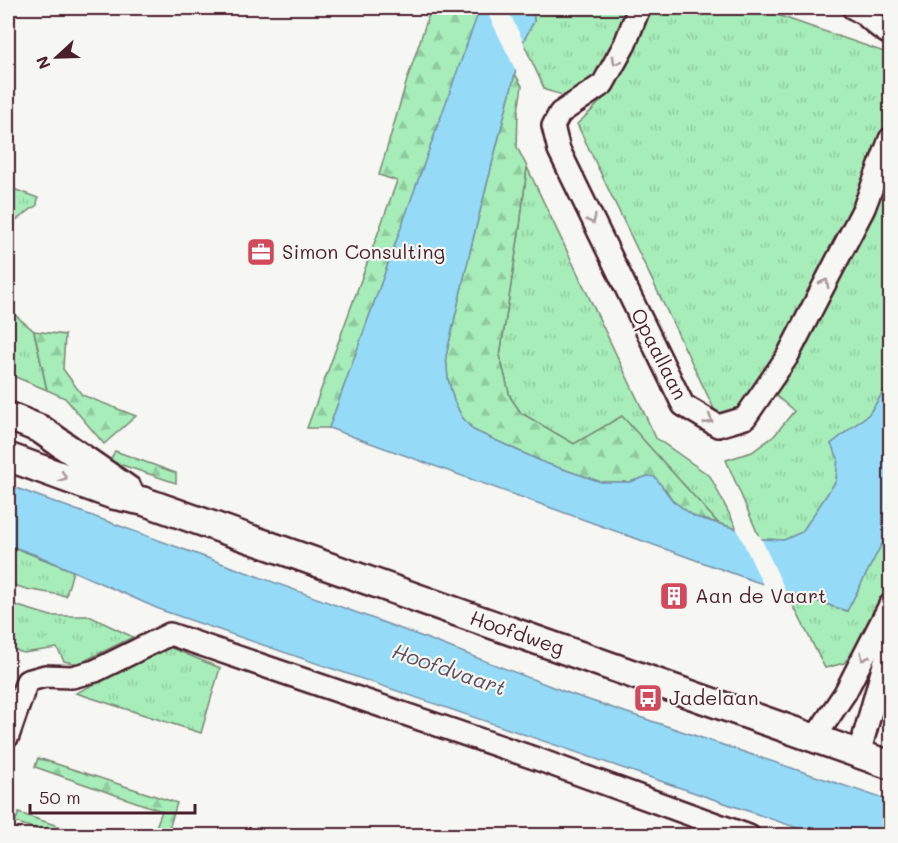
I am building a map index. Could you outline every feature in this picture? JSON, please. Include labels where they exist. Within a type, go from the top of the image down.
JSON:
[{"type":"street","name":"Opaallaan","points":[[639,8],[626,44],[603,84],[560,113],[553,126],[559,150],[683,405],[718,426],[745,418],[787,357],[864,208],[891,139]]},
{"type":"street","points":[[852,8],[860,10],[879,29],[891,34]]},
{"type":"street","name":"Hoofdweg","points":[[8,416],[40,429],[143,501]]},
{"type":"street","name":"Hoofdweg","points":[[8,457],[113,495],[143,501],[891,765]]},
{"type":"street","points":[[814,739],[845,693],[891,605]]},
{"type":"street","points":[[8,736],[27,681],[45,676],[72,677],[95,670],[170,634],[526,755],[749,836]]},
{"type":"street","points":[[859,754],[891,643]]},
{"type":"green space","points":[[431,8],[480,9],[329,428],[307,428],[397,181],[379,175]]},
{"type":"green space","points":[[533,8],[627,8],[598,72],[579,91],[565,95],[545,90],[523,42],[534,21]]},
{"type":"green space","points":[[652,8],[757,8],[890,54],[890,118],[837,241],[762,383],[746,406],[732,413],[717,415],[577,124],[604,97],[624,71]]},
{"type":"green space","points":[[515,74],[522,86],[518,112],[517,147],[527,167],[500,356],[510,397],[521,413],[574,444],[622,416],[718,523],[695,517],[673,501],[666,490],[648,476],[630,482],[601,482],[545,463],[473,430],[462,417],[454,401],[448,379],[446,356]]},
{"type":"green space","points":[[527,167],[656,438],[710,476],[737,529],[718,523],[622,417],[574,444],[521,413],[510,397],[500,356]]},
{"type":"green space","points":[[890,172],[890,382],[869,414],[831,444],[838,458],[836,481],[802,532],[784,540],[760,539],[726,460],[752,452],[774,436],[794,411],[774,394],[864,234]]},
{"type":"green space","points":[[8,187],[38,198],[37,205],[8,226]]},
{"type":"green space","points":[[8,309],[34,331],[47,390],[8,374]]},
{"type":"green space","points":[[34,331],[65,335],[63,369],[82,395],[136,416],[104,444],[65,398],[47,390]]},
{"type":"green space","points":[[115,451],[176,473],[176,483],[110,461]]},
{"type":"green space","points":[[890,528],[890,588],[858,646],[844,663],[825,668],[786,591],[847,611]]},
{"type":"green space","points":[[8,545],[73,571],[66,596],[26,589],[8,583]]},
{"type":"green space","points":[[8,603],[51,616],[89,616],[133,637],[78,664],[64,661],[57,648],[23,653],[8,647]]},
{"type":"green space","points":[[169,647],[220,668],[201,733],[76,693]]},
{"type":"green space","points":[[38,758],[177,803],[168,832],[176,835],[153,835],[162,811],[35,767]]},
{"type":"green space","points":[[19,813],[85,835],[53,835],[15,822]]},
{"type":"water","points":[[480,8],[533,8],[534,21],[523,42],[446,356],[448,379],[454,401],[462,417],[473,430],[545,463],[601,482],[630,482],[648,476],[655,477],[673,501],[695,517],[737,529],[760,539],[784,540],[802,532],[836,481],[838,458],[831,444],[869,414],[890,382],[890,528],[847,611],[754,581],[329,428]]},
{"type":"water","name":"Hoofdvaart","points":[[8,485],[423,637],[571,694],[890,801],[890,835],[818,835],[161,610],[39,556],[8,545]]},
{"type":"pier","points":[[485,8],[507,8],[525,45],[517,73]]},
{"type":"pier","points":[[736,527],[760,536],[787,594],[764,587]]},
{"type":"place","name":"Simon Consulting","points":[[261,252]]},
{"type":"place","name":"Aan de Vaart","points":[[674,596]]},
{"type":"place","name":"Jadelaan","points":[[648,698]]}]
